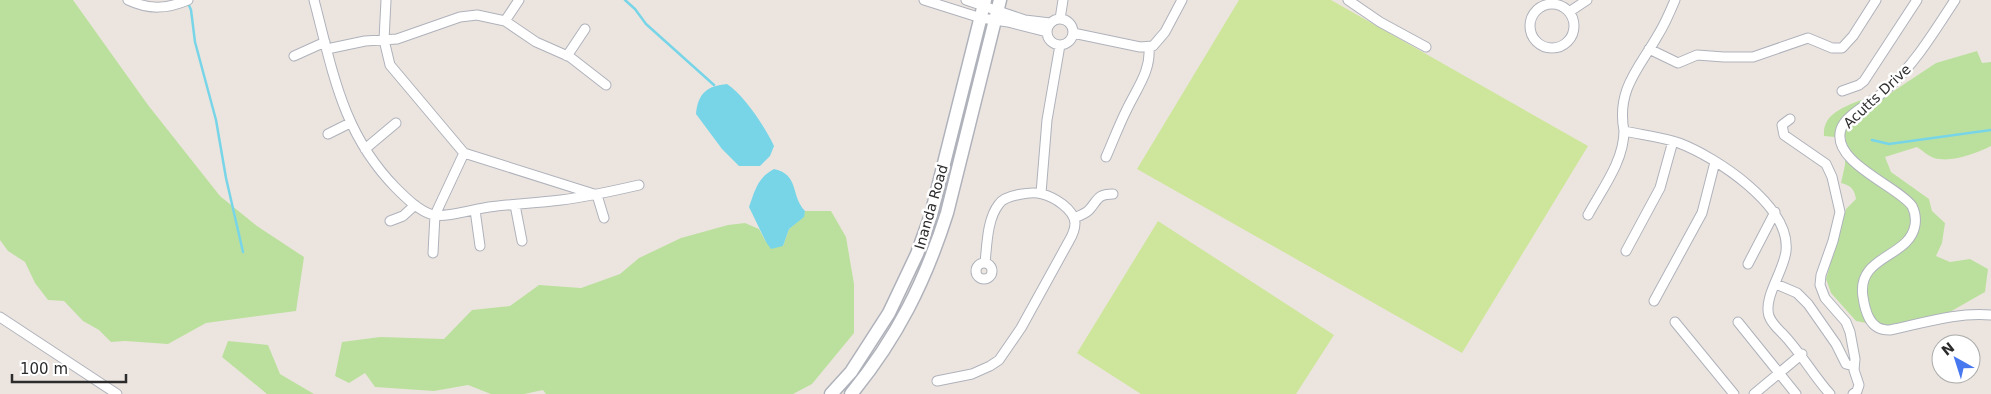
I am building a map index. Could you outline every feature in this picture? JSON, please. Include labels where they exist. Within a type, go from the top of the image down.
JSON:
[{"type":"main road","name":"Inanda Road","points":[[832,394],[851,372],[889,313],[917,254],[931,215],[983,8]]},
{"type":"main road","name":"Inanda Road","points":[[851,394],[878,360],[906,315],[936,248],[947,214],[998,10]]},
{"type":"street","points":[[128,0],[151,7],[168,7],[184,2]]},
{"type":"street","points":[[314,0],[335,81],[350,123],[365,149],[391,182],[416,205],[435,216],[597,195],[639,185]]},
{"type":"street","points":[[386,0],[384,40],[390,66],[464,153],[505,168],[597,195]]},
{"type":"street","points":[[505,21],[519,0]]},
{"type":"street","points":[[924,0],[998,10],[1048,28]]},
{"type":"street","points":[[966,0],[983,8]]},
{"type":"street","points":[[1048,28],[1060,19],[1063,0]]},
{"type":"street","points":[[1072,33],[1130,45],[1155,45],[1163,36],[1182,0]]},
{"type":"street","points":[[1348,0],[1380,22],[1426,47]]},
{"type":"street","points":[[1569,12],[1587,0]]},
{"type":"street","points":[[1588,215],[1621,150],[1627,90],[1635,71],[1662,28],[1674,0]]},
{"type":"street","points":[[1649,49],[1678,63],[1698,55],[1752,57],[1808,38],[1832,48],[1842,48],[1853,36],[1876,0]]},
{"type":"street","points":[[1842,91],[1859,85],[1864,81],[1916,0]]},
{"type":"street","name":"Acutts Drive","points":[[1955,0],[1910,65],[1882,94],[1848,119],[1840,132],[1843,147],[1855,162],[1876,180],[1905,198],[1915,214],[1914,228],[1908,239],[1870,268],[1864,277],[1863,296],[1868,316],[1877,328],[1885,330],[1952,316],[1991,315]]},
{"type":"street","points":[[1555,2],[1569,12],[1574,24],[1572,36],[1567,42],[1556,47],[1543,46],[1538,42],[1531,31],[1532,18],[1540,8],[1555,2]]},
{"type":"street","points":[[294,56],[326,46],[397,39],[460,17],[477,15],[505,21],[536,42],[567,56],[606,85]]},
{"type":"street","points":[[1048,28],[1051,41],[1060,44],[1068,42],[1072,33],[1068,22],[1060,19]]},
{"type":"street","points":[[567,56],[585,28]]},
{"type":"street","points":[[1041,193],[1047,120],[1060,44]]},
{"type":"street","points":[[1106,157],[1127,108],[1147,71],[1150,57],[1149,46]]},
{"type":"street","points":[[1790,119],[1782,125],[1784,135],[1827,166],[1839,205],[1839,216],[1820,282],[1825,298],[1844,319],[1849,328],[1855,358],[1854,366],[1859,385],[1857,391],[1853,394]]},
{"type":"street","points":[[328,134],[350,123]]},
{"type":"street","points":[[365,149],[396,123]]},
{"type":"street","points":[[1624,131],[1673,142],[1704,155],[1757,194],[1775,212],[1785,230],[1787,243],[1785,258],[1769,302],[1769,315],[1774,324],[1802,354],[1830,394]]},
{"type":"street","points":[[1626,251],[1660,188],[1673,142]]},
{"type":"street","points":[[433,254],[435,216],[464,153]]},
{"type":"street","points":[[1654,301],[1702,213],[1715,162]]},
{"type":"street","points":[[562,200],[564,184]]},
{"type":"street","points":[[937,381],[972,374],[999,360],[1021,328],[1069,241],[1075,227],[1074,218],[1064,205],[1041,193],[1010,196],[998,205],[989,230],[985,263]]},
{"type":"street","points":[[1074,218],[1088,211],[1096,199],[1102,195],[1113,194]]},
{"type":"street","points":[[597,195],[604,218]]},
{"type":"street","points":[[390,221],[403,216],[416,205]]},
{"type":"street","points":[[515,205],[522,241]]},
{"type":"street","points":[[474,210],[480,246]]},
{"type":"street","points":[[1748,264],[1775,212]]},
{"type":"street","points":[[1776,284],[1800,296],[1828,332],[1846,364],[1854,366]]},
{"type":"street","points":[[0,317],[117,394]]},
{"type":"street","points":[[1675,322],[1734,394]]},
{"type":"street","points":[[1738,322],[1796,394]]},
{"type":"street","points":[[1754,394],[1802,354]]},
{"type":"green space","points":[[0,0],[73,0],[148,105],[220,196],[257,226],[304,257],[296,311],[206,323],[168,344],[111,342],[99,330],[83,321],[64,301],[48,300],[35,283],[25,262],[8,251],[0,240]]},
{"type":"green space","points":[[1239,0],[1331,0],[1588,146],[1462,353],[1137,169]]},
{"type":"green space","points":[[1977,51],[1982,63],[1991,62],[1991,146],[1955,159],[1934,158],[1917,147],[1885,157],[1891,172],[1929,199],[1932,211],[1945,223],[1942,243],[1936,256],[1950,262],[1970,259],[1988,269],[1985,292],[1948,313],[1887,327],[1856,321],[1831,293],[1826,279],[1846,209],[1856,199],[1851,188],[1841,183],[1845,165],[1846,138],[1824,136],[1824,128],[1835,112],[1848,105],[1861,100],[1871,106],[1936,63]]},
{"type":"green space","points":[[805,211],[831,211],[846,237],[854,284],[854,333],[812,384],[793,394],[546,394],[543,390],[524,394],[491,394],[468,385],[434,391],[375,387],[365,373],[349,383],[335,376],[342,342],[380,337],[444,339],[472,310],[510,306],[539,285],[581,288],[620,274],[639,258],[681,238],[728,225],[745,223],[759,229],[766,242],[783,246],[789,229],[803,217]]},
{"type":"green space","points":[[1158,221],[1334,335],[1296,394],[1141,394],[1077,353]]},
{"type":"green space","points":[[228,341],[268,345],[280,374],[314,394],[267,394],[222,357]]},
{"type":"water","points":[[727,84],[734,89],[754,112],[774,146],[770,156],[760,166],[739,166],[722,149],[696,114],[701,96],[705,92],[714,87]]},
{"type":"water","points":[[774,169],[788,176],[794,186],[797,199],[805,211],[804,217],[789,229],[783,246],[771,249],[749,207],[760,181]]},
{"type":"waterway","points":[[625,0],[635,9],[646,24],[714,85]]},
{"type":"waterway","points":[[188,3],[191,10],[195,42],[216,120],[226,178],[243,252]]},
{"type":"waterway","points":[[1872,140],[1889,144],[1991,130]]}]
